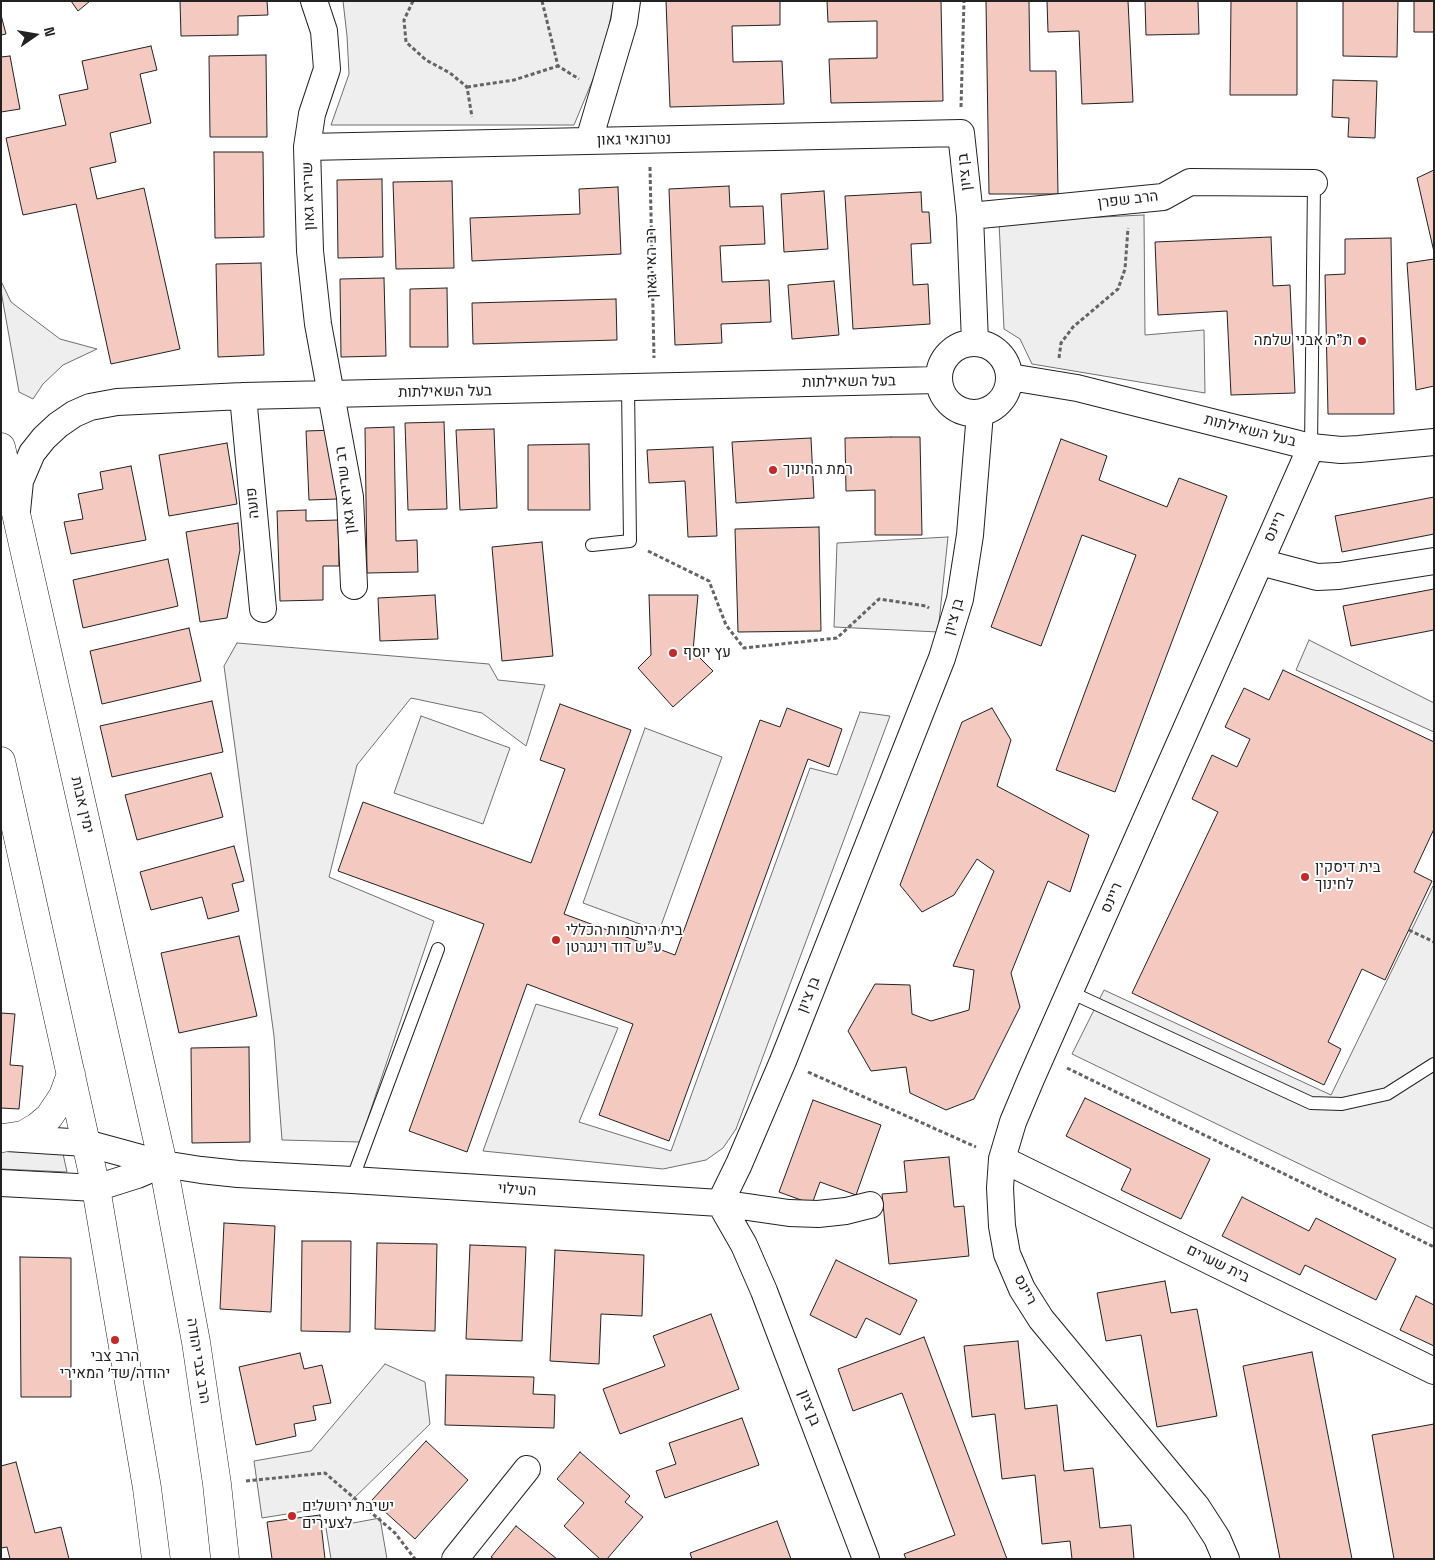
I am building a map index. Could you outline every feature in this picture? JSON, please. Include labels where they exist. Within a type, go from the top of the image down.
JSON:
[{"type":"street","name":"שרירא גאון","points":[[314,1],[324,31],[327,69],[312,114],[307,147],[310,251],[318,324],[332,394]]},
{"type":"street","points":[[588,140],[624,22],[627,1]]},
{"type":"street","name":"נטרונאי גאון","points":[[307,147],[961,132]]},
{"type":"street","name":"בן ציון","points":[[961,132],[970,216],[975,342]]},
{"type":"street","name":"הרב שפרן","points":[[970,216],[1163,197],[1190,182],[1314,183]]},
{"type":"street","points":[[975,342],[990,346],[1000,354],[1007,364],[1010,377],[1008,391],[1001,401],[992,410],[980,414],[969,414],[958,410],[948,402],[941,392],[938,380],[939,371],[944,360],[952,350],[963,344],[975,342]]},
{"type":"street","name":"בעל השאילתות","points":[[1010,377],[1056,384],[1116,397],[1311,447],[1360,449],[1434,442]]},
{"type":"street","name":"בעל השאילתות","points":[[16,514],[20,481],[32,453],[58,425],[74,414],[90,407],[117,402],[244,396],[938,380]]},
{"type":"street","name":"רב שרירא גאון","points":[[332,394],[350,497],[354,586]]},
{"type":"street","name":"פועה","points":[[244,396],[263,609]]},
{"type":"street","name":"בן ציון","points":[[866,1559],[764,1291],[744,1245],[720,1203],[739,1164],[783,1061],[942,658],[960,599],[970,535],[980,414]]},
{"type":"street","name":"ימין אבות","points":[[1,447],[162,1164]]},
{"type":"street","name":"ריינס","points":[[1226,1559],[1217,1538],[1197,1507],[1041,1319],[1022,1289],[1008,1254],[1002,1226],[1000,1188],[1002,1159],[1013,1122],[1042,1055],[1311,447]]},
{"type":"street","points":[[1260,562],[1316,577],[1340,576],[1434,561]]},
{"type":"street","points":[[1,761],[96,1188],[147,1488],[156,1559]]},
{"type":"street","points":[[2,1137],[23,1135],[49,1117],[64,1096],[71,1074]]},
{"type":"street","name":"העילוי","points":[[2,1137],[86,1143],[162,1164],[238,1174],[720,1203],[762,1210],[818,1214],[870,1206]]},
{"type":"street","name":"בית שערים","points":[[1002,1159],[1434,1371]]},
{"type":"street","points":[[1,1183],[96,1188],[137,1175],[162,1164]]},
{"type":"street","name":"הרב צבי יהודה","points":[[162,1164],[196,1342],[217,1484],[225,1559]]},
{"type":"street","points":[[455,1559],[527,1469]]},
{"type":"lane","name":"ריינס","points":[[1311,447],[1314,183]]},
{"type":"lane","points":[[592,545],[630,541],[628,387]]},
{"type":"lane","points":[[352,1180],[438,950]]},
{"type":"lane","points":[[1070,992],[1310,1103],[1342,1104],[1387,1094],[1434,1064]]},
{"type":"path","points":[[413,1],[404,20],[406,42],[426,60],[450,73],[467,87],[471,106],[473,143]]},
{"type":"path","points":[[542,1],[558,66],[577,77],[601,100]]},
{"type":"path","name":"בן ציון","points":[[961,132],[964,1]]},
{"type":"path","points":[[467,87],[514,80],[558,66]]},
{"type":"path","name":"רב האי גאון","points":[[650,140],[654,387]]},
{"type":"path","points":[[1056,384],[1061,343],[1073,327],[1118,289],[1125,270],[1131,200]]},
{"type":"path","points":[[630,541],[709,581],[726,625],[744,648],[837,638],[879,599],[926,606],[951,628]]},
{"type":"path","points":[[1409,930],[1434,942]]},
{"type":"path","points":[[1042,1055],[1434,1247]]},
{"type":"path","points":[[783,1061],[1002,1159]]},
{"type":"path","points":[[217,1484],[325,1473],[395,1533],[415,1559]]},
{"type":"shaded area","points":[[343,1],[614,1],[603,55],[574,125],[331,125],[349,74]]},
{"type":"shaded area","points":[[1144,215],[1145,335],[1204,330],[1205,393],[1032,364],[1020,339],[1004,329],[999,222]]},
{"type":"shaded area","points":[[1,281],[11,302],[60,339],[97,349],[63,365],[43,384],[33,399],[19,392],[1,291]]},
{"type":"shaded area","points":[[948,537],[938,632],[834,627],[837,543]]},
{"type":"shaded area","points":[[1309,640],[1434,703],[1434,732],[1296,670]]},
{"type":"shaded area","points":[[237,643],[489,664],[498,680],[545,685],[526,746],[482,713],[411,698],[357,765],[329,877],[434,921],[360,1142],[282,1140],[274,1036],[224,666]]},
{"type":"shaded area","points":[[860,712],[890,716],[736,1129],[723,1148],[706,1160],[663,1169],[483,1151],[536,1004],[618,1028],[579,1122],[671,1151],[810,768],[837,775]]},
{"type":"shaded area","points":[[421,716],[510,748],[483,824],[394,793]]},
{"type":"shaded area","points":[[645,728],[722,757],[659,931],[583,903]]},
{"type":"shaded area","points":[[1434,884],[1434,1229],[1072,1054],[1104,990],[1331,1095]]},
{"type":"shaded area","points":[[1,1144],[62,1149],[67,1172],[1,1169]]},
{"type":"shaded area","points":[[385,1364],[425,1382],[430,1424],[348,1504],[262,1518],[254,1461],[311,1451]]},
{"type":"shaded area","points":[[380,1518],[387,1559],[331,1559],[326,1528]]},
{"type":"building","points":[[71,1],[90,1],[78,11]]},
{"type":"building","points":[[180,1],[267,1],[268,15],[238,16],[238,35],[181,36]]},
{"type":"building","points":[[666,1],[780,1],[780,25],[732,26],[733,62],[782,61],[784,104],[670,107]]},
{"type":"building","points":[[827,1],[941,1],[943,101],[831,103],[829,59],[877,58],[877,21],[828,22]]},
{"type":"building","points":[[986,1],[1029,1],[1030,71],[1056,71],[1058,194],[989,194]]},
{"type":"building","points":[[1047,1],[1128,1],[1133,102],[1082,104],[1079,31],[1048,32]]},
{"type":"building","points":[[1145,1],[1198,1],[1199,34],[1146,35]]},
{"type":"building","points":[[1231,1],[1297,1],[1297,95],[1230,95]]},
{"type":"building","points":[[1343,1],[1398,1],[1397,57],[1343,56]]},
{"type":"building","points":[[1414,1],[1434,1],[1434,32],[1414,32]]},
{"type":"building","points":[[1,15],[6,34],[1,35]]},
{"type":"building","points":[[151,46],[157,70],[140,74],[151,123],[110,133],[116,162],[90,168],[97,199],[144,188],[180,349],[111,364],[76,204],[23,215],[6,138],[66,125],[59,95],[88,89],[82,61]]},
{"type":"building","points":[[266,55],[267,137],[210,137],[209,56]]},
{"type":"building","points":[[10,56],[20,109],[1,112],[1,57]]},
{"type":"building","points":[[1333,80],[1377,81],[1375,138],[1348,137],[1349,118],[1332,117]]},
{"type":"building","points":[[214,152],[263,152],[264,237],[215,238]]},
{"type":"building","points":[[1434,170],[1434,252],[1417,178]]},
{"type":"building","points":[[382,179],[383,257],[338,258],[337,180]]},
{"type":"building","points":[[452,181],[454,268],[396,269],[393,182]]},
{"type":"building","points":[[729,186],[730,207],[763,206],[765,244],[720,246],[722,282],[769,280],[771,322],[721,324],[722,343],[675,345],[669,189]]},
{"type":"building","points":[[618,187],[621,254],[472,261],[470,218],[580,214],[579,189]]},
{"type":"building","points":[[824,191],[828,249],[784,252],[781,194]]},
{"type":"building","points":[[921,192],[922,212],[929,212],[931,243],[911,244],[913,285],[928,284],[930,324],[853,329],[845,196]]},
{"type":"building","points":[[1271,237],[1273,286],[1290,285],[1295,393],[1231,395],[1227,311],[1158,315],[1155,242]]},
{"type":"building","points":[[1391,238],[1394,414],[1328,414],[1325,275],[1345,274],[1345,239]]},
{"type":"building","points":[[1434,259],[1434,386],[1416,390],[1407,263]]},
{"type":"building","points":[[261,263],[264,355],[218,357],[216,264]]},
{"type":"building","points":[[384,278],[386,356],[341,357],[340,279]]},
{"type":"building","points":[[834,281],[839,335],[792,339],[788,285]]},
{"type":"building","points":[[447,288],[448,347],[410,347],[410,289]]},
{"type":"building","points":[[616,299],[617,340],[473,344],[472,303]]},
{"type":"building","points":[[444,422],[447,509],[408,510],[405,423]]},
{"type":"building","points":[[394,427],[396,541],[417,540],[418,572],[367,573],[365,428]]},
{"type":"building","points":[[494,429],[497,508],[460,510],[456,430]]},
{"type":"building","points":[[334,430],[337,499],[309,500],[306,431]]},
{"type":"building","points":[[920,437],[922,535],[875,535],[875,490],[846,491],[845,438]]},
{"type":"building","name":"רמת החינוך","points":[[811,438],[814,498],[736,503],[732,442]]},
{"type":"building","points":[[1061,439],[1107,456],[1099,480],[1167,507],[1179,478],[1227,496],[1115,792],[1056,770],[1136,555],[1082,535],[1041,646],[991,627]]},
{"type":"building","points":[[227,443],[237,504],[169,516],[159,455]]},
{"type":"building","points":[[589,444],[590,510],[528,510],[528,445]]},
{"type":"building","points":[[713,447],[717,536],[688,537],[685,481],[649,483],[647,450]]},
{"type":"building","points":[[131,466],[146,540],[71,554],[64,522],[83,519],[78,494],[103,489],[100,472]]},
{"type":"building","points":[[1434,497],[1434,534],[1342,552],[1335,516]]},
{"type":"building","points":[[306,510],[306,521],[338,520],[339,566],[323,566],[323,600],[280,601],[277,511]]},
{"type":"building","points":[[238,523],[240,550],[227,618],[200,622],[186,532]]},
{"type":"building","points":[[819,527],[821,631],[738,632],[735,529]]},
{"type":"building","points":[[542,542],[553,656],[502,661],[492,547]]},
{"type":"building","points":[[168,559],[178,606],[83,628],[73,580]]},
{"type":"building","points":[[1434,589],[1434,630],[1351,646],[1343,606]]},
{"type":"building","points":[[435,595],[438,639],[380,641],[378,598]]},
{"type":"building","name":"עץ יוסף","points":[[649,595],[698,595],[693,651],[713,671],[673,707],[638,668],[651,655]]},
{"type":"building","points":[[189,628],[201,681],[102,704],[90,651]]},
{"type":"building","name":"בית דיסקין לחינוך","points":[[1283,670],[1434,742],[1434,829],[1414,872],[1432,881],[1385,980],[1362,969],[1328,1042],[1341,1049],[1324,1085],[1132,993],[1218,812],[1192,799],[1212,755],[1237,767],[1250,739],[1225,727],[1244,688],[1269,700]]},
{"type":"building","points":[[212,701],[223,752],[112,777],[100,726]]},
{"type":"building","name":"בית היתומות הכללי ע\"ש דוד וינגרטן","points":[[560,704],[631,730],[564,914],[675,955],[760,720],[780,727],[787,708],[842,729],[829,767],[808,759],[669,1141],[599,1115],[633,1024],[527,984],[467,1152],[409,1131],[484,924],[338,871],[363,802],[531,863],[565,769],[540,760]]},
{"type":"building","points":[[992,708],[1011,740],[997,786],[1089,835],[1070,892],[1048,881],[1011,973],[1020,1007],[974,1099],[946,1110],[910,1093],[906,1067],[871,1071],[848,1031],[875,984],[910,985],[912,1014],[931,1021],[969,1010],[974,970],[953,966],[994,871],[977,859],[954,895],[922,912],[900,885],[962,722]]},
{"type":"building","points":[[211,773],[223,817],[137,840],[125,795]]},
{"type":"building","points":[[234,846],[244,881],[232,884],[239,911],[208,919],[202,897],[151,910],[140,872]]},
{"type":"building","points":[[239,936],[257,1016],[179,1033],[161,953]]},
{"type":"building","points":[[1,1013],[15,1014],[10,1065],[23,1066],[19,1109],[1,1108]]},
{"type":"building","points":[[249,1047],[250,1142],[192,1143],[191,1048]]},
{"type":"building","points":[[1085,1098],[1210,1159],[1181,1219],[1121,1190],[1131,1169],[1066,1136]]},
{"type":"building","points":[[813,1100],[881,1125],[856,1195],[820,1182],[812,1204],[779,1192]]},
{"type":"building","points":[[949,1157],[954,1207],[964,1206],[969,1256],[889,1264],[882,1194],[907,1192],[904,1161]]},
{"type":"building","points":[[1242,1197],[1309,1231],[1316,1218],[1396,1259],[1376,1300],[1305,1265],[1300,1275],[1222,1236]]},
{"type":"building","points":[[224,1223],[275,1226],[271,1312],[220,1309]]},
{"type":"building","points":[[302,1241],[351,1241],[350,1332],[301,1331]]},
{"type":"building","points":[[377,1243],[437,1244],[435,1331],[375,1329]]},
{"type":"building","points":[[470,1245],[526,1247],[522,1341],[466,1339]]},
{"type":"building","points":[[555,1250],[644,1255],[642,1316],[601,1314],[599,1364],[550,1361]]},
{"type":"building","points":[[20,1257],[71,1258],[71,1397],[21,1397]]},
{"type":"building","points":[[836,1260],[917,1300],[900,1335],[866,1318],[856,1338],[810,1315]]},
{"type":"building","points":[[1165,1281],[1171,1313],[1197,1309],[1217,1416],[1157,1427],[1141,1335],[1106,1341],[1097,1293]]},
{"type":"building","points":[[1416,1296],[1434,1305],[1434,1346],[1400,1330]]},
{"type":"building","points":[[711,1314],[739,1389],[620,1434],[603,1389],[665,1366],[653,1336]]},
{"type":"building","points":[[924,1337],[1007,1559],[906,1559],[904,1554],[955,1535],[902,1393],[853,1411],[838,1369]]},
{"type":"building","points":[[1018,1341],[1025,1409],[1057,1405],[1064,1471],[1093,1468],[1100,1528],[1131,1525],[1134,1559],[1072,1559],[1070,1541],[1042,1544],[1035,1475],[1002,1479],[995,1414],[972,1417],[964,1346]]},
{"type":"building","points":[[1312,1352],[1352,1559],[1280,1559],[1243,1366]]},
{"type":"building","points":[[300,1353],[304,1369],[322,1365],[331,1403],[313,1406],[316,1420],[294,1424],[296,1436],[256,1445],[239,1367]]},
{"type":"building","points":[[446,1375],[534,1377],[533,1394],[555,1395],[554,1428],[445,1425]]},
{"type":"building","points":[[742,1418],[759,1465],[665,1498],[656,1471],[676,1464],[669,1443]]},
{"type":"building","points":[[1434,1424],[1434,1559],[1394,1559],[1372,1435]]},
{"type":"building","points":[[426,1441],[468,1480],[415,1539],[372,1500]]},
{"type":"building","points":[[580,1452],[630,1496],[625,1502],[643,1517],[607,1559],[600,1559],[564,1526],[584,1503],[557,1479]]},
{"type":"building","points":[[16,1462],[35,1533],[61,1527],[69,1559],[10,1559],[7,1547],[1,1548],[1,1466]]},
{"type":"building","name":"ישיבת ירושלים לצעירים","points":[[320,1515],[325,1559],[272,1559],[267,1522]]},
{"type":"building","points":[[777,1521],[791,1559],[692,1559],[690,1553]]},
{"type":"building","points":[[516,1526],[557,1559],[494,1559],[491,1557]]},
{"type":"place","name":"ת\"ת אבני שלמה","points":[[1362,341]]},
{"type":"place","name":"רמת החינוך","points":[[773,470]]},
{"type":"place","name":"עץ יוסף","points":[[673,653]]},
{"type":"place","name":"בית דיסקין לחינוך","points":[[1305,877]]},
{"type":"place","name":"בית היתומות הכללי ע\"ש דוד וינגרטן","points":[[556,940]]},
{"type":"place","name":"הרב צבי יהודה/שד׳ המאירי","points":[[115,1340]]},
{"type":"place","name":"ישיבת ירושלים לצעירים","points":[[292,1516]]}]
